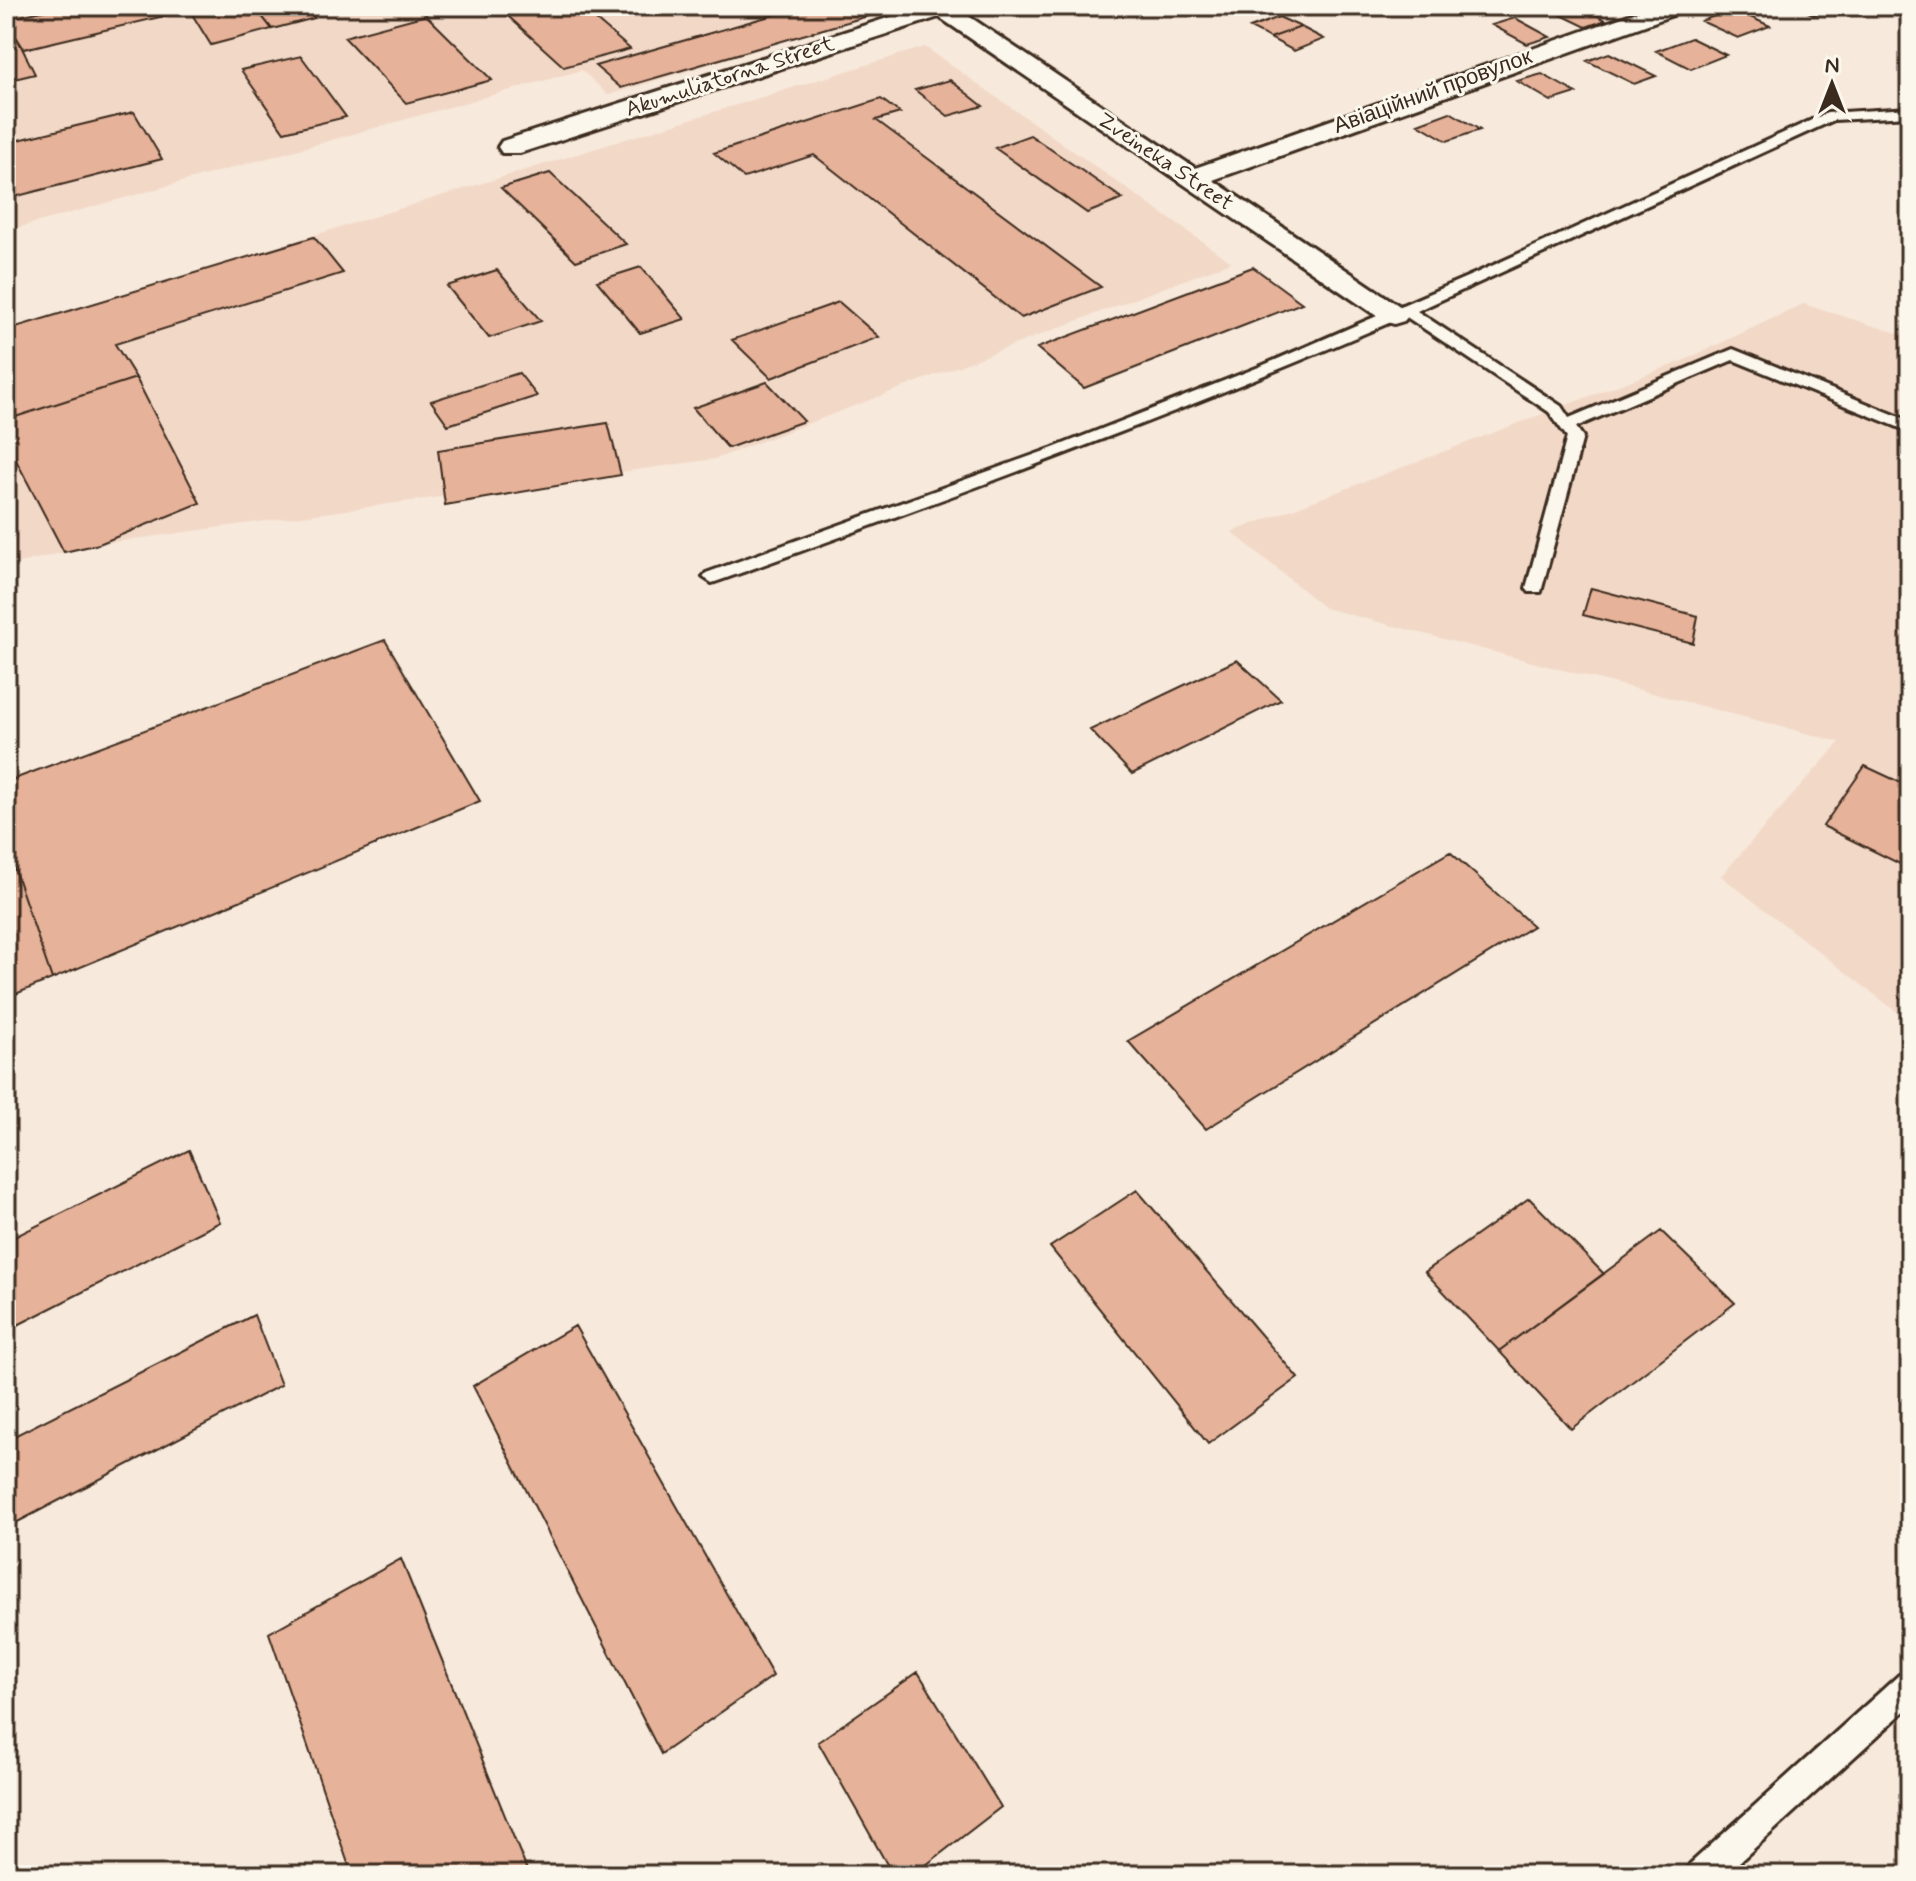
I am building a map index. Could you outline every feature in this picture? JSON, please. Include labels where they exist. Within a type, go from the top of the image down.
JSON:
[{"type":"street","name":"Авіаційний провулок","points":[[1190,179],[1676,6]]},
{"type":"street","name":"Zveineka Street","points":[[943,7],[1190,179],[1400,312]]},
{"type":"street","name":"Akumuliatorna Street","points":[[511,147],[943,7]]},
{"type":"lane","points":[[712,577],[1098,438],[1400,312],[1832,116],[1910,112]]},
{"type":"lane","points":[[1400,312],[1555,409],[1575,437],[1535,588]]},
{"type":"lane","points":[[1566,425],[1733,354],[1910,427]]},
{"type":"lane","points":[[1701,1875],[1910,1686]]},
{"type":"shaded area","points":[[6,6],[868,6],[878,13],[608,95],[582,70],[6,231]]},
{"type":"shaded area","points":[[925,47],[1231,262],[715,459],[99,544],[6,566],[6,330]]},
{"type":"shaded area","points":[[1803,304],[1910,337],[1910,1022],[1721,876],[1840,742],[1325,608],[1232,532],[1685,360]]},
{"type":"building","points":[[49,6],[187,6],[190,10],[24,49],[17,38],[6,41],[6,19],[51,9]]},
{"type":"building","points":[[187,6],[254,6],[272,29],[211,45]]},
{"type":"building","points":[[254,6],[303,6],[315,18],[272,29]]},
{"type":"building","points":[[497,6],[580,6],[630,49],[564,67]]},
{"type":"building","points":[[805,6],[868,6],[878,13],[621,88],[595,66]]},
{"type":"building","points":[[1579,6],[1606,20],[1586,27],[1549,9]]},
{"type":"building","points":[[1796,6],[1833,6],[1837,8],[1814,15]]},
{"type":"building","points":[[1733,9],[1770,26],[1738,38],[1701,21]]},
{"type":"building","points":[[426,15],[492,80],[406,103],[344,37]]},
{"type":"building","points":[[1279,17],[1301,27],[1270,38],[1250,28]]},
{"type":"building","points":[[1515,18],[1550,37],[1527,44],[1492,25]]},
{"type":"building","points":[[1301,27],[1324,39],[1294,51],[1270,38]]},
{"type":"building","points":[[17,38],[35,74],[6,81],[6,41]]},
{"type":"building","points":[[1691,38],[1726,55],[1691,69],[1656,51]]},
{"type":"building","points":[[1609,53],[1656,76],[1634,84],[1587,61]]},
{"type":"building","points":[[301,56],[346,117],[284,132],[241,70]]},
{"type":"building","points":[[1542,74],[1576,93],[1551,101],[1517,81]]},
{"type":"building","points":[[950,80],[983,106],[948,116],[915,90]]},
{"type":"building","points":[[881,99],[900,113],[876,120],[1101,287],[1021,318],[814,155],[744,178],[714,153]]},
{"type":"building","points":[[134,112],[162,159],[6,199],[6,143]]},
{"type":"building","points":[[1450,112],[1480,130],[1447,141],[1418,124]]},
{"type":"building","points":[[1030,135],[1123,199],[1087,213],[995,148]]},
{"type":"building","points":[[550,173],[626,244],[576,261],[501,188]]},
{"type":"building","points":[[314,237],[343,273],[115,344],[136,378],[6,420],[6,330]]},
{"type":"building","points":[[641,267],[685,319],[640,333],[597,281]]},
{"type":"building","points":[[1253,267],[1302,303],[1084,388],[1037,348]]},
{"type":"building","points":[[497,270],[541,321],[489,338],[447,286]]},
{"type":"building","points":[[839,302],[879,337],[771,378],[732,340]]},
{"type":"building","points":[[519,373],[537,396],[448,425],[431,401]]},
{"type":"building","points":[[136,378],[200,503],[99,544],[64,552],[6,441],[6,420]]},
{"type":"building","points":[[767,382],[804,421],[728,448],[693,408]]},
{"type":"building","points":[[608,423],[621,475],[445,505],[438,450]]},
{"type":"building","points":[[1591,588],[1698,616],[1693,643],[1583,615]]},
{"type":"building","points":[[385,640],[480,801],[52,979],[6,845],[6,782]]},
{"type":"building","points":[[1237,660],[1281,700],[1132,774],[1090,730]]},
{"type":"building","points":[[1865,766],[1910,787],[1910,869],[1823,826]]},
{"type":"building","points":[[6,845],[52,979],[6,998]]},
{"type":"building","points":[[1450,852],[1533,926],[1206,1129],[1128,1041]]},
{"type":"building","points":[[189,1150],[220,1222],[6,1331],[6,1241]]},
{"type":"building","points":[[1137,1190],[1298,1378],[1208,1444],[1050,1247]]},
{"type":"building","points":[[1529,1198],[1604,1274],[1499,1351],[1425,1272]]},
{"type":"building","points":[[1661,1231],[1735,1303],[1571,1429],[1499,1351]]},
{"type":"building","points":[[254,1315],[281,1385],[6,1528],[6,1440]]},
{"type":"building","points":[[575,1326],[773,1676],[661,1754],[473,1386]]},
{"type":"building","points":[[401,1559],[529,1875],[352,1875],[269,1633]]},
{"type":"building","points":[[918,1672],[1001,1807],[913,1875],[893,1875],[818,1742]]}]
